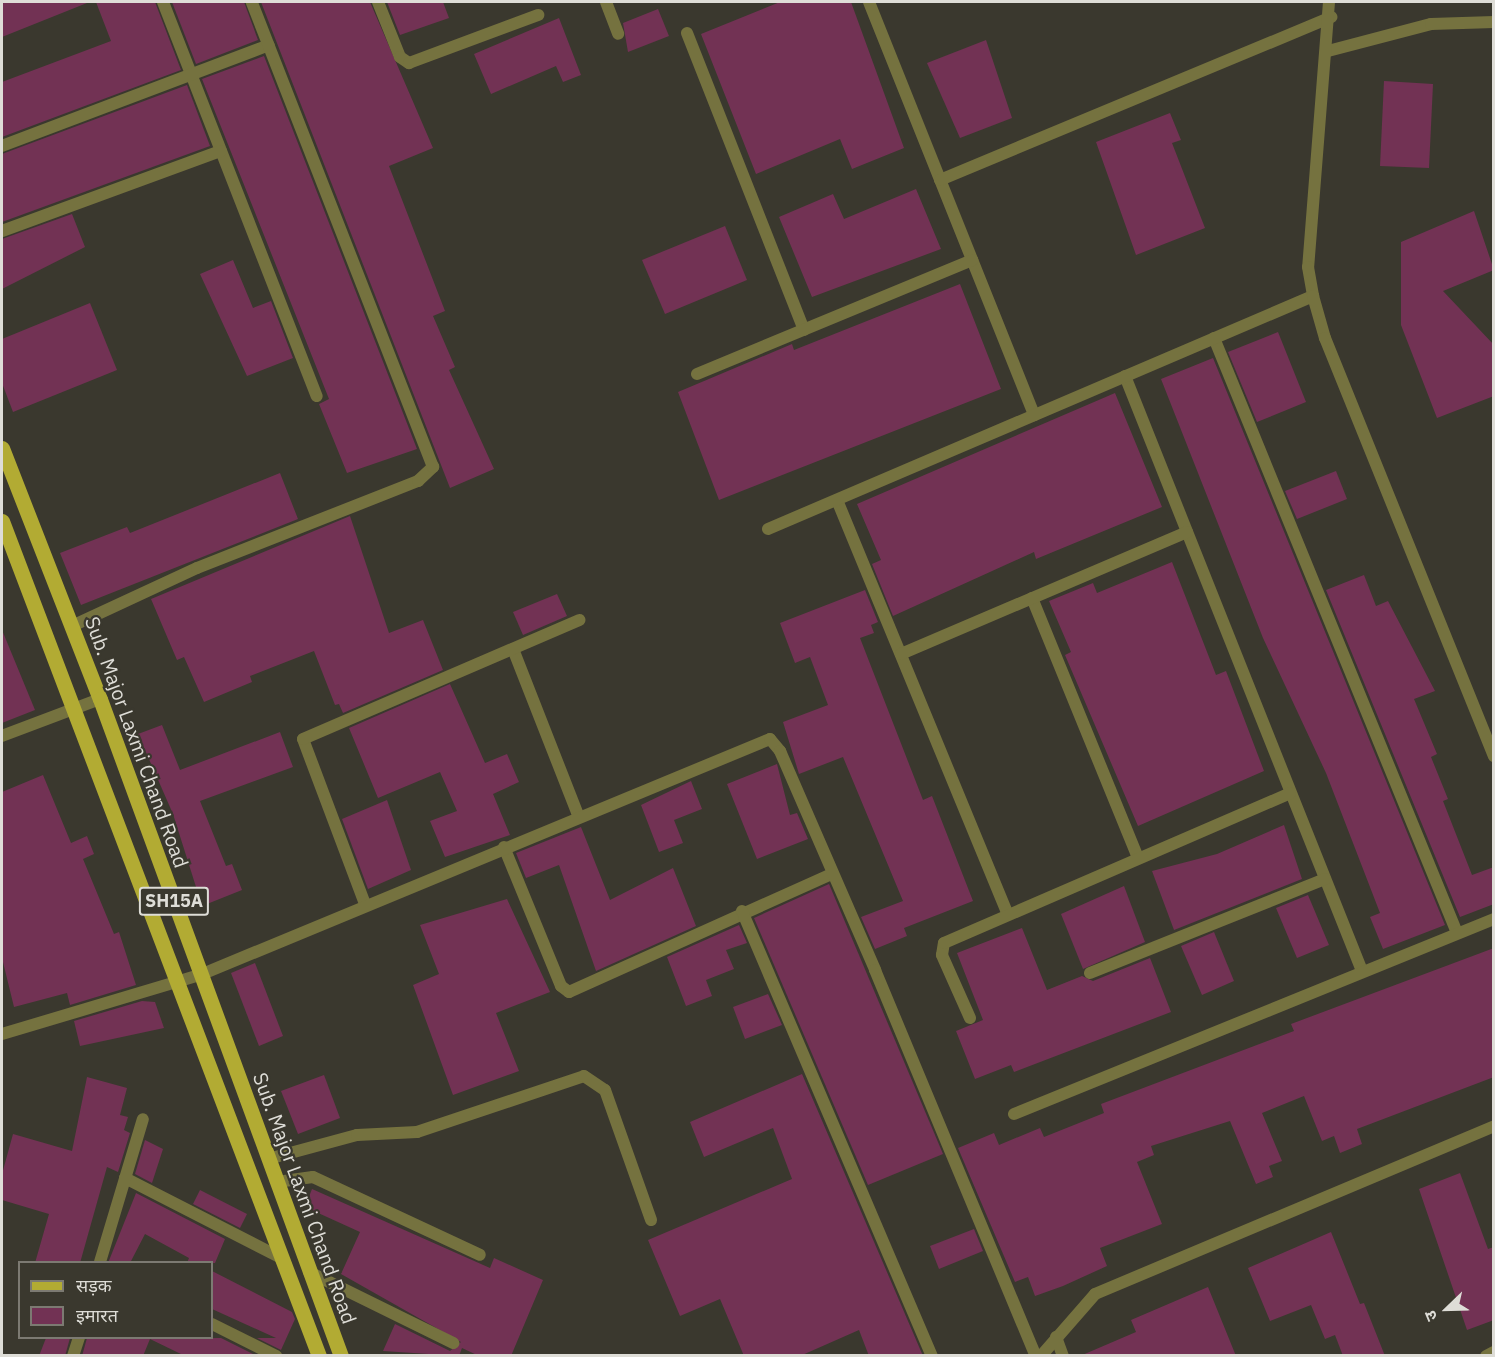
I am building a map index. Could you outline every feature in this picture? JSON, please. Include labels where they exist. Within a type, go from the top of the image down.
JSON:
[{"type":"main road","name":"Sub. Major Laxmi Chand Road","points":[[2,448],[100,699],[309,1272],[340,1351]]},
{"type":"main road","name":"Sub. Major Laxmi Chand Road","points":[[2,521],[5,542],[73,709],[174,985],[319,1354]]},
{"type":"main road","points":[[319,1354],[340,1351]]},
{"type":"street","points":[[163,2],[317,396]]},
{"type":"street","points":[[72,626],[196,568],[418,481],[433,467],[252,2]]},
{"type":"street","points":[[378,2],[400,57],[409,63],[538,15]]},
{"type":"street","points":[[606,2],[618,34]]},
{"type":"street","points":[[869,2],[1034,415]]},
{"type":"street","points":[[1329,2],[1331,16],[1308,267],[1313,296],[1325,339],[1494,756]]},
{"type":"street","points":[[940,180],[1331,16]]},
{"type":"street","points":[[1328,51],[1431,24],[1494,22]]},
{"type":"street","points":[[687,33],[804,330]]},
{"type":"street","points":[[2,146],[269,45]]},
{"type":"street","points":[[2,231],[221,151]]},
{"type":"street","points":[[697,374],[972,260]]},
{"type":"street","points":[[768,529],[1313,296]]},
{"type":"street","points":[[1214,338],[1457,933]]},
{"type":"street","points":[[1125,376],[1362,971]]},
{"type":"street","points":[[837,500],[1007,913]]},
{"type":"street","points":[[901,654],[1187,532]]},
{"type":"street","points":[[1032,598],[1138,858]]},
{"type":"street","points":[[366,904],[303,739],[579,620]]},
{"type":"street","points":[[513,649],[578,815]]},
{"type":"street","points":[[2,736],[100,699]]},
{"type":"street","points":[[2,1034],[174,985],[578,815],[770,739],[780,751],[1036,1356]]},
{"type":"street","points":[[970,1018],[942,949],[950,939],[1290,793]]},
{"type":"street","points":[[504,847],[561,986],[569,992],[742,911],[831,874]]},
{"type":"street","points":[[1090,973],[1325,879]]},
{"type":"street","points":[[742,911],[932,1356]]},
{"type":"street","points":[[1014,1114],[1494,919]]},
{"type":"street","points":[[268,1159],[357,1135],[417,1132],[584,1076],[605,1090],[651,1220]]},
{"type":"street","points":[[101,1261],[143,1119]]},
{"type":"street","points":[[1041,1356],[1056,1336],[1095,1294],[1494,1126]]},
{"type":"street","points":[[276,1182],[313,1177],[480,1255]]},
{"type":"street","points":[[124,1178],[281,1258]]},
{"type":"street","points":[[309,1272],[453,1342]]},
{"type":"street","points":[[213,1324],[276,1356]]},
{"type":"street","points":[[1056,1336],[1063,1356]]},
{"type":"street","points":[[74,1356],[79,1339]]},
{"type":"street","points":[[1486,1356],[1494,1352]]},
{"type":"building","points":[[2,2],[86,2],[87,3],[2,37]]},
{"type":"building","points":[[96,2],[155,2],[181,70],[2,137],[2,82],[111,41]]},
{"type":"building","points":[[172,2],[244,2],[258,40],[196,64]]},
{"type":"building","points":[[261,2],[370,2],[433,148],[389,166],[445,311],[433,316],[455,367],[449,370],[494,469],[450,488]]},
{"type":"building","points":[[387,2],[443,2],[449,18],[400,35]]},
{"type":"building","points":[[780,2],[851,2],[904,148],[852,169],[840,139],[756,174],[701,34]]},
{"type":"building","points":[[658,9],[669,36],[628,52],[623,23]]},
{"type":"building","points":[[559,18],[581,75],[563,82],[556,66],[491,94],[474,54]]},
{"type":"building","points":[[986,40],[1012,118],[960,138],[927,63]]},
{"type":"building","points":[[264,56],[417,449],[347,473],[319,404],[329,399],[202,79]]},
{"type":"building","points":[[1384,81],[1433,84],[1429,168],[1380,166]]},
{"type":"building","points":[[187,85],[210,146],[2,222],[2,154]]},
{"type":"building","points":[[1170,113],[1181,140],[1172,143],[1205,228],[1136,255],[1096,142]]},
{"type":"building","points":[[916,189],[941,249],[812,297],[779,217],[833,194],[844,219]]},
{"type":"building","points":[[1474,211],[1494,270],[1443,291],[1494,345],[1494,396],[1437,418],[1401,325],[1401,242]]},
{"type":"building","points":[[72,214],[85,247],[2,289],[2,239]]},
{"type":"building","points":[[725,226],[747,280],[665,314],[642,260]]},
{"type":"building","points":[[233,260],[253,308],[271,301],[293,358],[247,376],[200,274]]},
{"type":"building","points":[[960,284],[1001,389],[719,500],[678,392],[792,344],[794,350]]},
{"type":"building","points":[[90,303],[117,370],[13,412],[2,383],[2,339]]},
{"type":"building","points":[[1278,332],[1306,402],[1257,422],[1228,352]]},
{"type":"building","points":[[1213,358],[1445,925],[1383,949],[1370,917],[1380,913],[1326,773],[1263,638],[1161,379]]},
{"type":"building","points":[[1115,393],[1162,507],[1036,559],[1034,552],[893,616],[872,564],[881,560],[857,504]]},
{"type":"building","points":[[1336,471],[1347,499],[1297,519],[1285,491]]},
{"type":"building","points":[[280,473],[298,519],[81,605],[60,553],[127,527],[130,533]]},
{"type":"building","points":[[350,516],[389,633],[423,620],[443,670],[343,713],[339,704],[335,705],[314,651],[250,676],[252,682],[204,702],[184,657],[177,660],[151,599]]},
{"type":"building","points":[[1172,562],[1216,675],[1226,671],[1264,771],[1138,826],[1065,655],[1071,652],[1049,601],[1093,583],[1097,593]]},
{"type":"building","points":[[1364,575],[1376,606],[1388,601],[1435,691],[1414,699],[1437,754],[1431,757],[1448,799],[1443,801],[1472,875],[1494,867],[1494,904],[1460,917],[1326,590]]},
{"type":"building","points":[[865,590],[878,622],[871,625],[874,633],[860,638],[923,800],[932,796],[973,901],[904,928],[907,936],[875,949],[861,917],[903,901],[843,757],[799,774],[783,722],[828,705],[810,657],[795,663],[780,623]]},
{"type":"building","points":[[557,594],[567,616],[523,635],[513,612]]},
{"type":"building","points":[[2,630],[35,710],[2,723]]},
{"type":"building","points":[[450,684],[485,763],[507,754],[519,782],[493,794],[510,835],[445,857],[430,821],[457,811],[440,772],[378,798],[349,728]]},
{"type":"building","points":[[162,725],[180,770],[280,732],[293,767],[200,801],[226,866],[232,864],[242,890],[202,906],[173,814],[138,734]]},
{"type":"building","points":[[777,764],[790,815],[797,813],[808,839],[757,859],[727,784]]},
{"type":"building","points":[[43,775],[71,843],[87,836],[94,854],[83,859],[114,934],[119,932],[136,985],[70,1005],[67,993],[14,1007],[2,958],[2,792]]},
{"type":"building","points":[[691,781],[702,809],[674,820],[683,843],[659,852],[641,805]]},
{"type":"building","points":[[387,800],[411,870],[368,889],[342,819]]},
{"type":"building","points":[[1284,825],[1302,879],[1174,930],[1152,871],[1217,854]]},
{"type":"building","points":[[581,827],[610,900],[673,868],[696,926],[596,971],[559,865],[526,878],[516,853]]},
{"type":"building","points":[[829,884],[943,1154],[868,1185],[754,918]]},
{"type":"building","points":[[1124,886],[1145,942],[1083,969],[1061,914]]},
{"type":"building","points":[[1308,895],[1329,945],[1297,958],[1276,908]]},
{"type":"building","points":[[507,899],[550,992],[496,1013],[519,1071],[453,1095],[413,985],[439,974],[420,925]]},
{"type":"building","points":[[739,925],[747,943],[726,950],[734,969],[706,980],[712,996],[686,1006],[667,957]]},
{"type":"building","points":[[1022,928],[1047,990],[1082,976],[1093,981],[1150,958],[1171,1012],[1014,1072],[1011,1065],[975,1079],[956,1031],[983,1020],[957,953]]},
{"type":"building","points":[[1214,932],[1234,981],[1202,995],[1181,946]]},
{"type":"building","points":[[1494,948],[1494,1077],[1357,1129],[1362,1144],[1340,1153],[1334,1136],[1322,1141],[1304,1096],[1262,1113],[1282,1161],[1269,1166],[1273,1177],[1256,1184],[1230,1121],[1151,1146],[1154,1155],[1137,1162],[1162,1224],[1100,1248],[1107,1266],[1063,1286],[1035,1296],[1028,1277],[1015,1282],[958,1148],[994,1133],[999,1145],[1040,1128],[1044,1137],[1104,1113],[1101,1104],[1294,1031],[1291,1024]]},
{"type":"building","points":[[255,963],[283,1036],[259,1046],[231,973]]},
{"type":"building","points":[[768,994],[782,1025],[745,1039],[733,1007]]},
{"type":"building","points":[[142,1001],[155,1002],[164,1028],[80,1046],[74,1021]]},
{"type":"building","points":[[802,1074],[923,1356],[869,1356],[859,1330],[800,1356],[744,1356],[720,1299],[680,1316],[648,1240],[792,1179],[773,1128],[704,1157],[690,1122]]},
{"type":"building","points":[[324,1075],[340,1118],[298,1134],[281,1091]]},
{"type":"building","points":[[87,1077],[127,1088],[120,1115],[128,1117],[124,1130],[130,1133],[118,1172],[107,1167],[81,1261],[36,1261],[49,1214],[2,1200],[2,1174],[13,1134],[72,1151]]},
{"type":"building","points":[[145,1140],[163,1149],[152,1183],[135,1174]]},
{"type":"building","points":[[1460,1173],[1488,1249],[1494,1247],[1494,1320],[1467,1330],[1419,1189]]},
{"type":"building","points":[[312,1189],[490,1268],[494,1258],[543,1280],[511,1356],[479,1356],[462,1348],[459,1356],[383,1351],[395,1324],[450,1351],[461,1342],[341,1274],[360,1232],[305,1207]]},
{"type":"building","points":[[200,1190],[247,1214],[240,1228],[193,1204]]},
{"type":"building","points":[[136,1193],[225,1239],[215,1263],[213,1261],[188,1261],[189,1258],[145,1234],[131,1261],[109,1261]]},
{"type":"building","points":[[974,1229],[983,1251],[939,1269],[930,1246]]},
{"type":"building","points":[[1331,1232],[1360,1304],[1364,1303],[1385,1356],[1343,1356],[1335,1335],[1325,1339],[1311,1305],[1270,1321],[1248,1268]]},
{"type":"building","points":[[213,1272],[292,1312],[295,1319],[281,1350],[257,1338],[276,1338],[213,1309]]},
{"type":"building","points":[[1208,1287],[1236,1356],[1080,1356],[1136,1332],[1131,1320]]},
{"type":"building","points":[[221,1338],[257,1356],[185,1356],[150,1339]]},
{"type":"building","points":[[46,1339],[70,1339],[65,1356],[39,1356]]},
{"type":"building","points":[[87,1339],[150,1339],[143,1356],[82,1356]]}]
